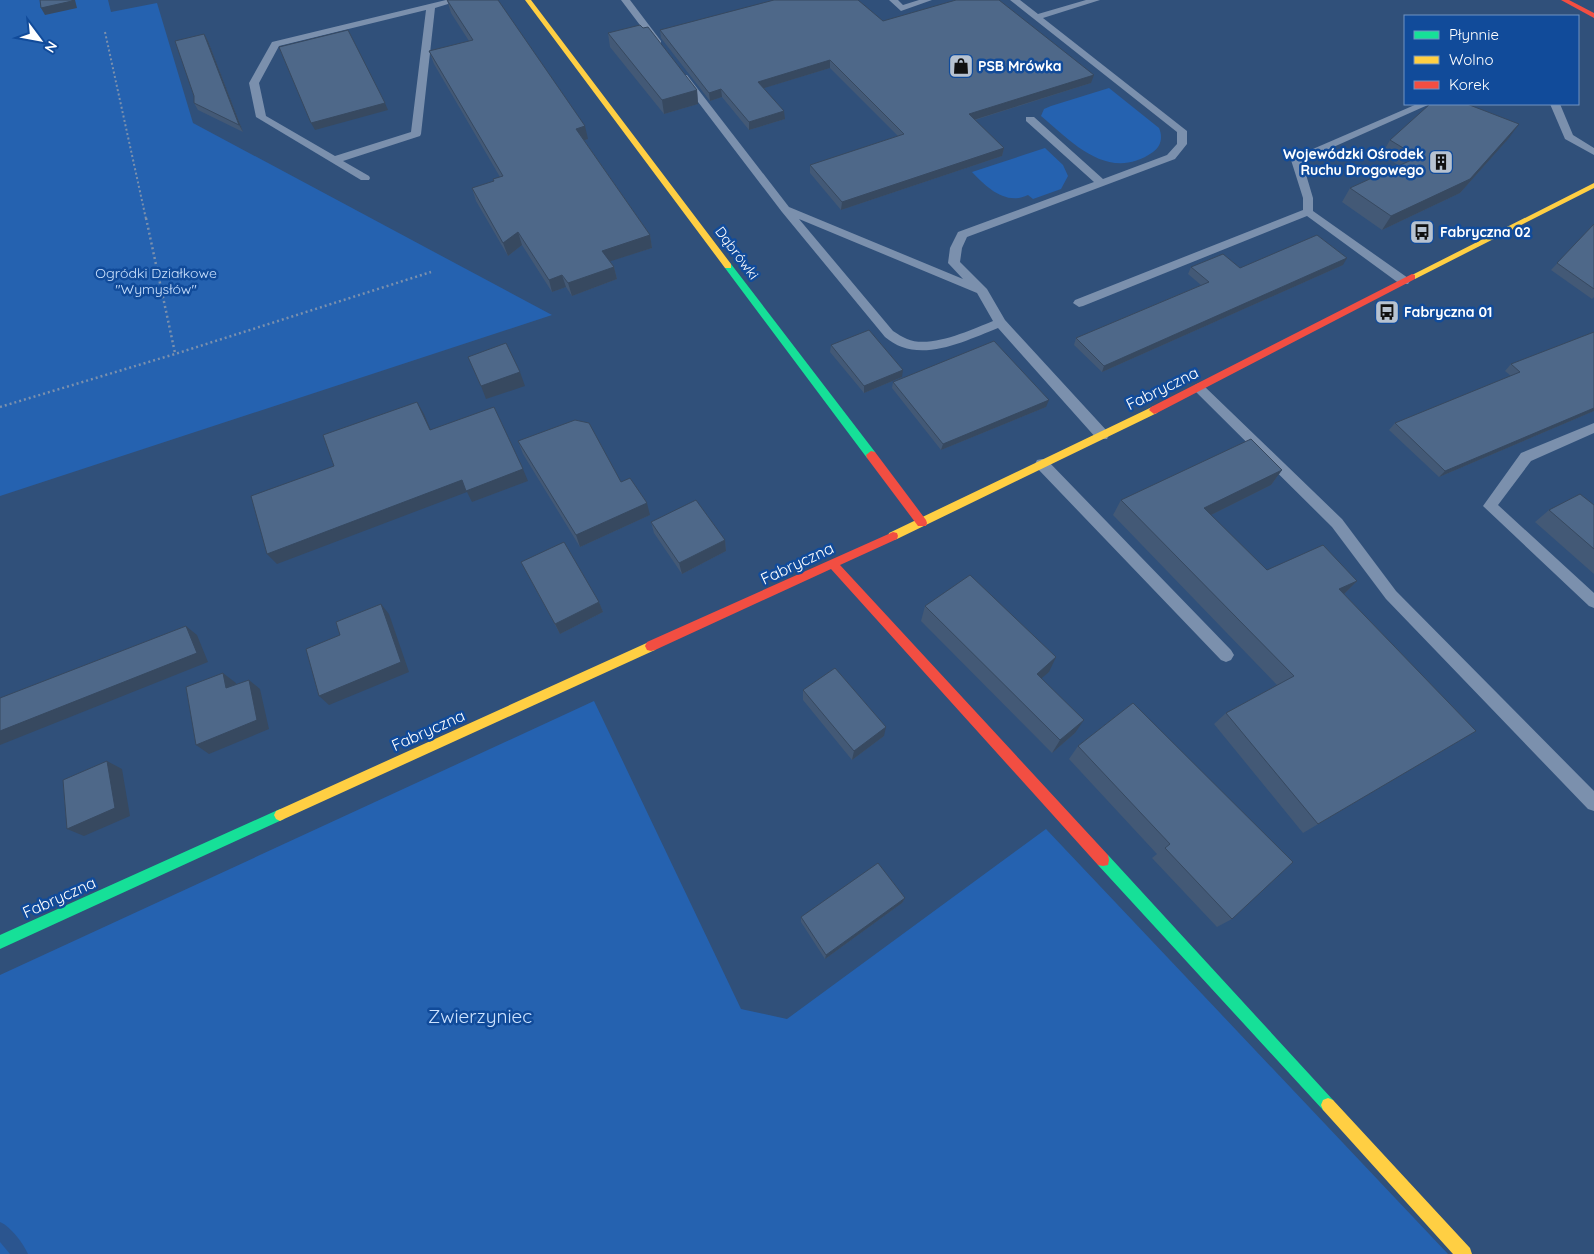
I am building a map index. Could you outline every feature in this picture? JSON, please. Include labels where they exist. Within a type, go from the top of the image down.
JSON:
[{"type":"street","name":"Dąbrówki","points":[[528,0],[922,523]]},
{"type":"street","points":[[1564,0],[1594,16]]},
{"type":"street","name":"Fabryczna","points":[[0,942],[834,565],[1199,388],[1594,185]]},
{"type":"street","points":[[834,565],[1464,1254]]},
{"type":"lane","points":[[365,178],[261,117],[254,83],[274,44],[457,0]]},
{"type":"lane","points":[[625,0],[667,54]]},
{"type":"lane","points":[[893,0],[901,8],[928,0]]},
{"type":"lane","points":[[1014,0],[1182,131],[1182,144],[1171,157],[962,235],[956,248],[954,263],[983,292],[1000,323],[1102,435]]},
{"type":"lane","points":[[1037,18],[1096,0]]},
{"type":"lane","points":[[334,160],[416,134],[431,6]]},
{"type":"lane","points":[[679,70],[786,210],[874,319],[889,334],[905,344],[948,342],[1000,323]]},
{"type":"lane","points":[[1308,212],[1308,198],[1296,160],[1423,105]]},
{"type":"lane","points":[[1555,105],[1570,137],[1594,152]]},
{"type":"lane","points":[[1030,120],[1101,183]]},
{"type":"lane","points":[[786,210],[983,292]]},
{"type":"lane","points":[[1308,212],[1404,281]]},
{"type":"lane","points":[[1078,303],[1308,212]]},
{"type":"lane","points":[[1199,388],[1337,523],[1392,595],[1594,803]]},
{"type":"lane","points":[[1594,428],[1526,457],[1490,506],[1594,602]]},
{"type":"lane","points":[[1042,464],[1226,656]]},
{"type":"path","points":[[104,32],[175,354]]},
{"type":"path","points":[[0,407],[175,354],[431,272]]},
{"type":"green space","name":"Ogródki Działkowe \"Wymysłów\"","points":[[0,0],[108,0],[111,12],[157,3],[193,123],[552,315],[0,496]]},
{"type":"green space","points":[[1109,88],[1159,128],[1160,142],[1153,152],[1137,160],[1121,163],[1107,161],[1093,156],[1079,147],[1041,116],[1044,109],[1051,106]]},
{"type":"green space","points":[[1045,148],[1063,165],[1068,176],[1061,189],[1033,199],[1028,195],[1020,198],[1004,197],[990,189],[972,172]]},
{"type":"green space","name":"Zwierzyniec","points":[[594,701],[741,1009],[787,1019],[1046,829],[1448,1254],[0,1254],[0,975]]},
{"type":"building","points":[[40,0],[72,0],[72,1],[41,8]]},
{"type":"building","points":[[447,0],[498,0],[585,126],[576,129],[650,235],[602,251],[614,267],[568,283],[562,275],[549,280],[518,232],[503,243],[472,188],[503,176],[429,51],[473,40]]},
{"type":"building","points":[[774,0],[858,0],[883,21],[956,0],[999,0],[1094,75],[969,114],[1004,148],[842,202],[810,165],[904,134],[830,60],[758,82],[784,111],[749,122],[721,89],[709,93],[660,30]]},
{"type":"building","points":[[640,25],[643,28],[648,27],[697,90],[662,100],[608,33]]},
{"type":"building","points":[[348,30],[385,103],[311,123],[279,47]]},
{"type":"building","points":[[204,34],[239,125],[194,103],[194,96],[175,41]]},
{"type":"building","name":"Wojewódzki Ośrodek Ruchu Drogowego","points":[[1429,105],[1470,105],[1519,124],[1470,179],[1391,216],[1350,188],[1418,157],[1390,140]]},
{"type":"building","points":[[1594,224],[1594,289],[1557,263]]},
{"type":"building","points":[[1317,235],[1347,258],[1104,366],[1076,338],[1209,282],[1191,267],[1223,254],[1240,268]]},
{"type":"building","points":[[869,330],[903,370],[864,386],[831,345]]},
{"type":"building","points":[[1594,332],[1594,408],[1445,471],[1395,423],[1520,372],[1511,364]]},
{"type":"building","points":[[994,341],[1049,400],[943,444],[893,382]]},
{"type":"building","points":[[506,343],[520,372],[481,386],[468,357]]},
{"type":"building","points":[[417,402],[430,430],[494,407],[523,469],[466,491],[462,480],[267,554],[251,496],[334,466],[323,435]]},
{"type":"building","points":[[575,420],[589,423],[621,482],[630,478],[647,503],[576,535],[518,441]]},
{"type":"building","points":[[1251,439],[1282,470],[1204,508],[1267,570],[1323,545],[1357,581],[1339,589],[1476,731],[1318,824],[1226,713],[1294,676],[1121,500]]},
{"type":"building","points":[[1580,494],[1594,505],[1594,549],[1549,510]]},
{"type":"building","points":[[696,500],[725,540],[679,563],[651,522]]},
{"type":"building","points":[[564,542],[599,602],[555,624],[521,562]]},
{"type":"building","points":[[970,575],[1056,657],[1037,674],[1084,720],[1060,740],[925,606]]},
{"type":"building","points":[[381,604],[401,662],[319,696],[306,649],[340,635],[336,622]]},
{"type":"building","points":[[186,626],[197,653],[0,731],[0,698]]},
{"type":"building","points":[[835,668],[886,727],[854,751],[803,690]]},
{"type":"building","points":[[223,673],[226,688],[249,680],[257,720],[196,745],[186,687]]},
{"type":"building","points":[[1133,703],[1293,862],[1232,919],[1165,848],[1170,844],[1078,746]]},
{"type":"building","points":[[107,761],[115,808],[67,829],[63,780]]},
{"type":"building","points":[[878,863],[905,898],[826,955],[801,917]]},
{"type":"waterway","points":[[0,1230],[20,1254]]},
{"type":"traffic: fast","points":[[728,266],[871,455]]},
{"type":"traffic: fast","points":[[0,942],[280,815]]},
{"type":"traffic: fast","points":[[1103,860],[1328,1105]]},
{"type":"traffic: slow","points":[[528,0],[728,266]]},
{"type":"traffic: slow","points":[[1412,277],[1594,185]]},
{"type":"traffic: slow","points":[[893,536],[1154,410]]},
{"type":"traffic: slow","points":[[280,815],[651,646]]},
{"type":"traffic: slow","points":[[1328,1105],[1464,1254]]},
{"type":"traffic: jam","points":[[1564,0],[1594,16]]},
{"type":"traffic: jam","points":[[1154,410],[1412,277]]},
{"type":"traffic: jam","points":[[871,455],[922,523]]},
{"type":"traffic: jam","points":[[651,646],[893,536]]},
{"type":"traffic: jam","points":[[834,565],[1103,860]]},
{"type":"place","name":"PSB Mrówka","points":[[961,66]]},
{"type":"place","name":"Wojewódzki Ośrodek Ruchu Drogowego","points":[[1441,162]]},
{"type":"place","name":"Fabryczna 02","points":[[1422,232]]},
{"type":"place","name":"Fabryczna 01","points":[[1387,312]]}]
